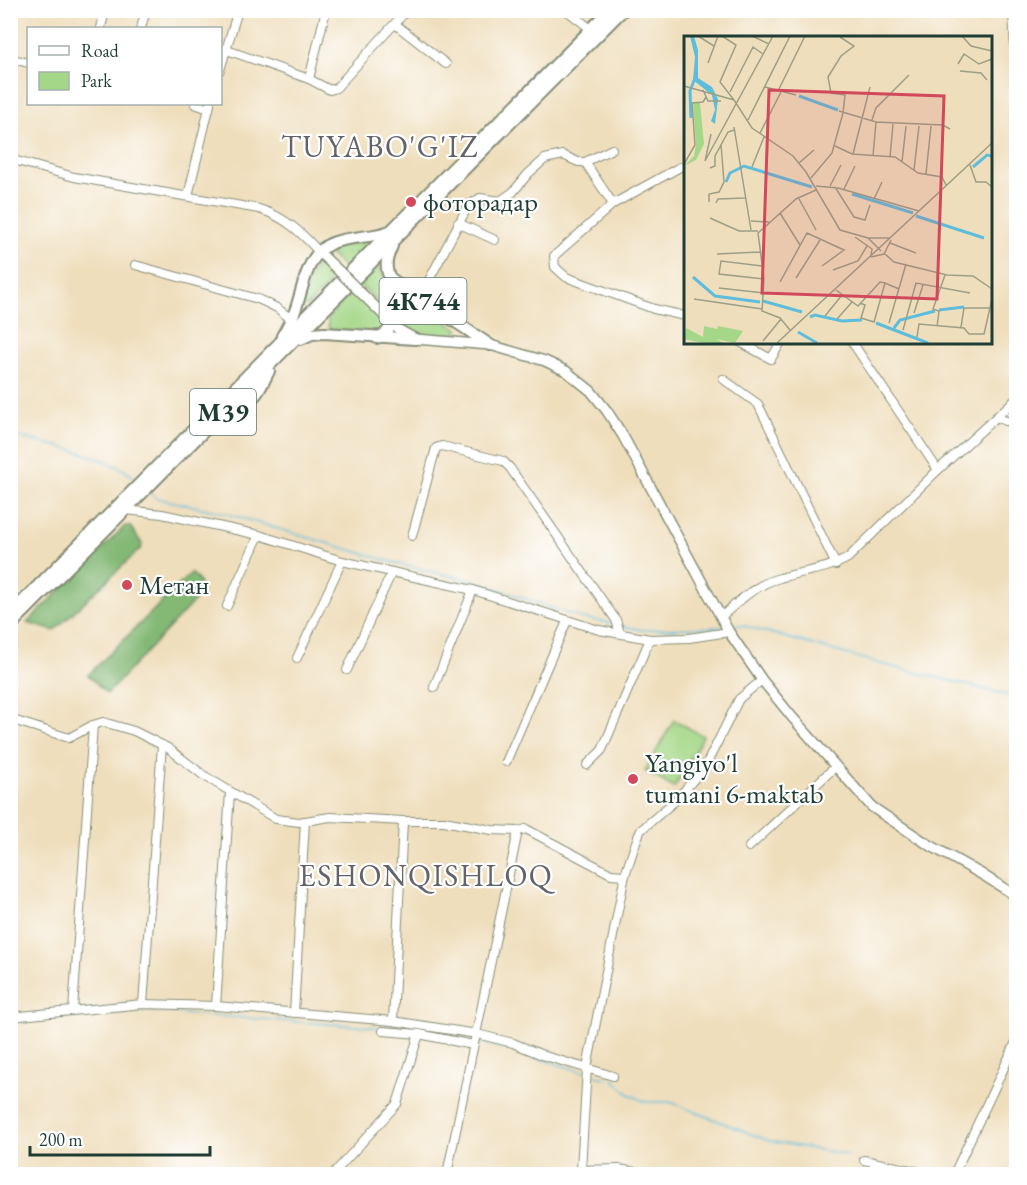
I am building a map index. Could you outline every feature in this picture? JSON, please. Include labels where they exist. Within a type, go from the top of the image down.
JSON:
[{"type":"highway","name":"M39","points":[[435,194],[609,10]]},
{"type":"highway","name":"M39","points":[[10,626],[151,478],[237,393],[277,346],[394,235],[623,10]]},
{"type":"highway","name":"M39","points":[[237,393],[249,399],[258,394],[273,363],[394,235]]},
{"type":"highway","points":[[277,346],[291,319],[310,264],[319,252],[337,241],[394,235]]},
{"type":"highway","name":"4К744","points":[[394,235],[386,261],[388,274],[394,282],[490,345]]},
{"type":"highway","points":[[377,338],[384,335],[390,328],[387,317]]},
{"type":"highway","name":"4К744","points":[[292,343],[312,334],[338,333],[377,338],[415,339]]},
{"type":"highway","name":"M39","points":[[10,614],[128,504]]},
{"type":"main road","points":[[319,252],[399,330],[415,339],[490,345],[531,356],[558,367],[583,383],[599,401],[623,436],[729,632],[762,680],[792,717],[872,807],[898,826],[1017,896]]},
{"type":"street","points":[[101,27],[105,10]]},
{"type":"street","points":[[141,27],[146,10]]},
{"type":"street","points":[[222,63],[238,10]]},
{"type":"street","points":[[309,79],[326,10]]},
{"type":"street","points":[[226,50],[309,79],[330,90],[336,88],[407,10]]},
{"type":"street","points":[[566,10],[591,29]]},
{"type":"street","points":[[1013,10],[1017,72]]},
{"type":"street","points":[[395,24],[446,64]]},
{"type":"street","points":[[10,58],[27,63]]},
{"type":"street","points":[[188,196],[210,106]]},
{"type":"street","points":[[419,299],[468,206],[480,198],[500,201],[513,192],[545,159],[563,155],[578,162],[585,162],[612,149]]},
{"type":"street","points":[[10,159],[56,173],[258,209],[274,214],[296,228],[319,252]]},
{"type":"street","points":[[585,162],[613,204]]},
{"type":"street","points":[[680,167],[613,204],[554,256],[555,267],[566,277],[654,309],[684,316]]},
{"type":"street","points":[[458,223],[495,240]]},
{"type":"street","points":[[135,265],[258,299],[277,308],[291,319]]},
{"type":"street","points":[[744,344],[771,359],[779,344]]},
{"type":"street","points":[[853,344],[938,470]]},
{"type":"street","points":[[723,379],[758,404],[836,565]]},
{"type":"street","points":[[722,619],[760,585],[779,578],[836,565],[848,558],[938,470],[1017,399]]},
{"type":"street","points":[[996,417],[1006,421],[1017,421]]},
{"type":"street","points":[[412,536],[436,448],[442,446],[503,461],[616,620],[620,633]]},
{"type":"street","points":[[128,504],[162,514],[259,535],[342,561],[473,590],[599,630],[650,639],[689,638],[729,632]]},
{"type":"street","points":[[227,606],[259,535]]},
{"type":"street","points":[[297,658],[342,561]]},
{"type":"street","points":[[347,670],[392,572]]},
{"type":"street","points":[[434,687],[473,590]]},
{"type":"street","points":[[506,762],[567,621]]},
{"type":"street","points":[[586,765],[602,750],[650,639]]},
{"type":"street","points":[[646,1174],[619,1169],[581,1170],[587,1068],[625,875],[641,830],[677,799],[699,772],[709,759],[739,699],[762,680]]},
{"type":"street","points":[[10,719],[69,738],[93,724],[103,722],[134,731],[162,745],[230,792],[276,819],[304,821],[330,817],[444,821],[479,828],[518,831],[526,829],[611,874],[625,875]]},
{"type":"street","points":[[74,1010],[93,724]]},
{"type":"street","points":[[142,1004],[162,745]]},
{"type":"street","points":[[749,847],[836,766]]},
{"type":"street","points":[[216,1006],[230,792]]},
{"type":"street","points":[[294,1013],[304,821]]},
{"type":"street","points":[[393,1021],[403,821]]},
{"type":"street","points":[[447,1174],[518,831]]},
{"type":"street","points":[[10,1017],[142,1004],[216,1006],[393,1021],[477,1034],[513,1043],[545,1056],[613,1076]]},
{"type":"street","points":[[383,1031],[419,1034],[473,1045]]},
{"type":"street","points":[[333,1174],[397,1104],[419,1034]]},
{"type":"street","points":[[954,1174],[1017,1042]]},
{"type":"street","points":[[864,1160],[929,1174]]},
{"type":"green space","points":[[361,242],[368,246],[345,269],[331,255],[333,247]]},
{"type":"green space","points":[[322,262],[326,263],[337,275],[308,306],[301,307],[310,276],[317,265]]},
{"type":"green space","points":[[378,268],[391,286],[458,329],[457,335],[422,334],[400,324],[359,284],[374,269]]},
{"type":"green space","points":[[353,291],[383,320],[385,325],[383,332],[332,330],[328,327],[328,318]]},
{"type":"green space","points":[[125,526],[130,526],[142,544],[141,548],[54,631],[27,623]]},
{"type":"green space","points":[[191,573],[199,582],[200,595],[107,694],[88,675]]},
{"type":"green space","points":[[674,720],[703,736],[674,788],[645,771]]},
{"type":"waterway","points":[[10,435],[94,457],[111,463],[136,479]]},
{"type":"waterway","points":[[150,493],[156,498],[221,512],[399,564],[478,582],[581,618],[615,624]]},
{"type":"waterway","points":[[730,626],[741,625],[889,666],[1016,697]]},
{"type":"waterway","points":[[622,626],[643,630],[722,627]]},
{"type":"waterway","points":[[10,1022],[146,1011],[416,1030]]},
{"type":"waterway","points":[[421,1031],[472,1040]]},
{"type":"waterway","points":[[477,1041],[585,1072]]},
{"type":"waterway","points":[[590,1074],[608,1079]]},
{"type":"waterway","points":[[613,1079],[629,1094],[646,1102],[670,1102],[769,1141],[848,1155]]},
{"type":"place","name":"фоторадар","points":[[411,202]]},
{"type":"place","name":"Метан","points":[[127,585]]},
{"type":"place","name":"Yangiyo'l tumani 6-maktab","points":[[633,779]]},
{"type":"district","name":"TUYABO'G'IZ","points":[[380,147]]},
{"type":"district","name":"ESHONQISHLOQ","points":[[426,876]]}]
